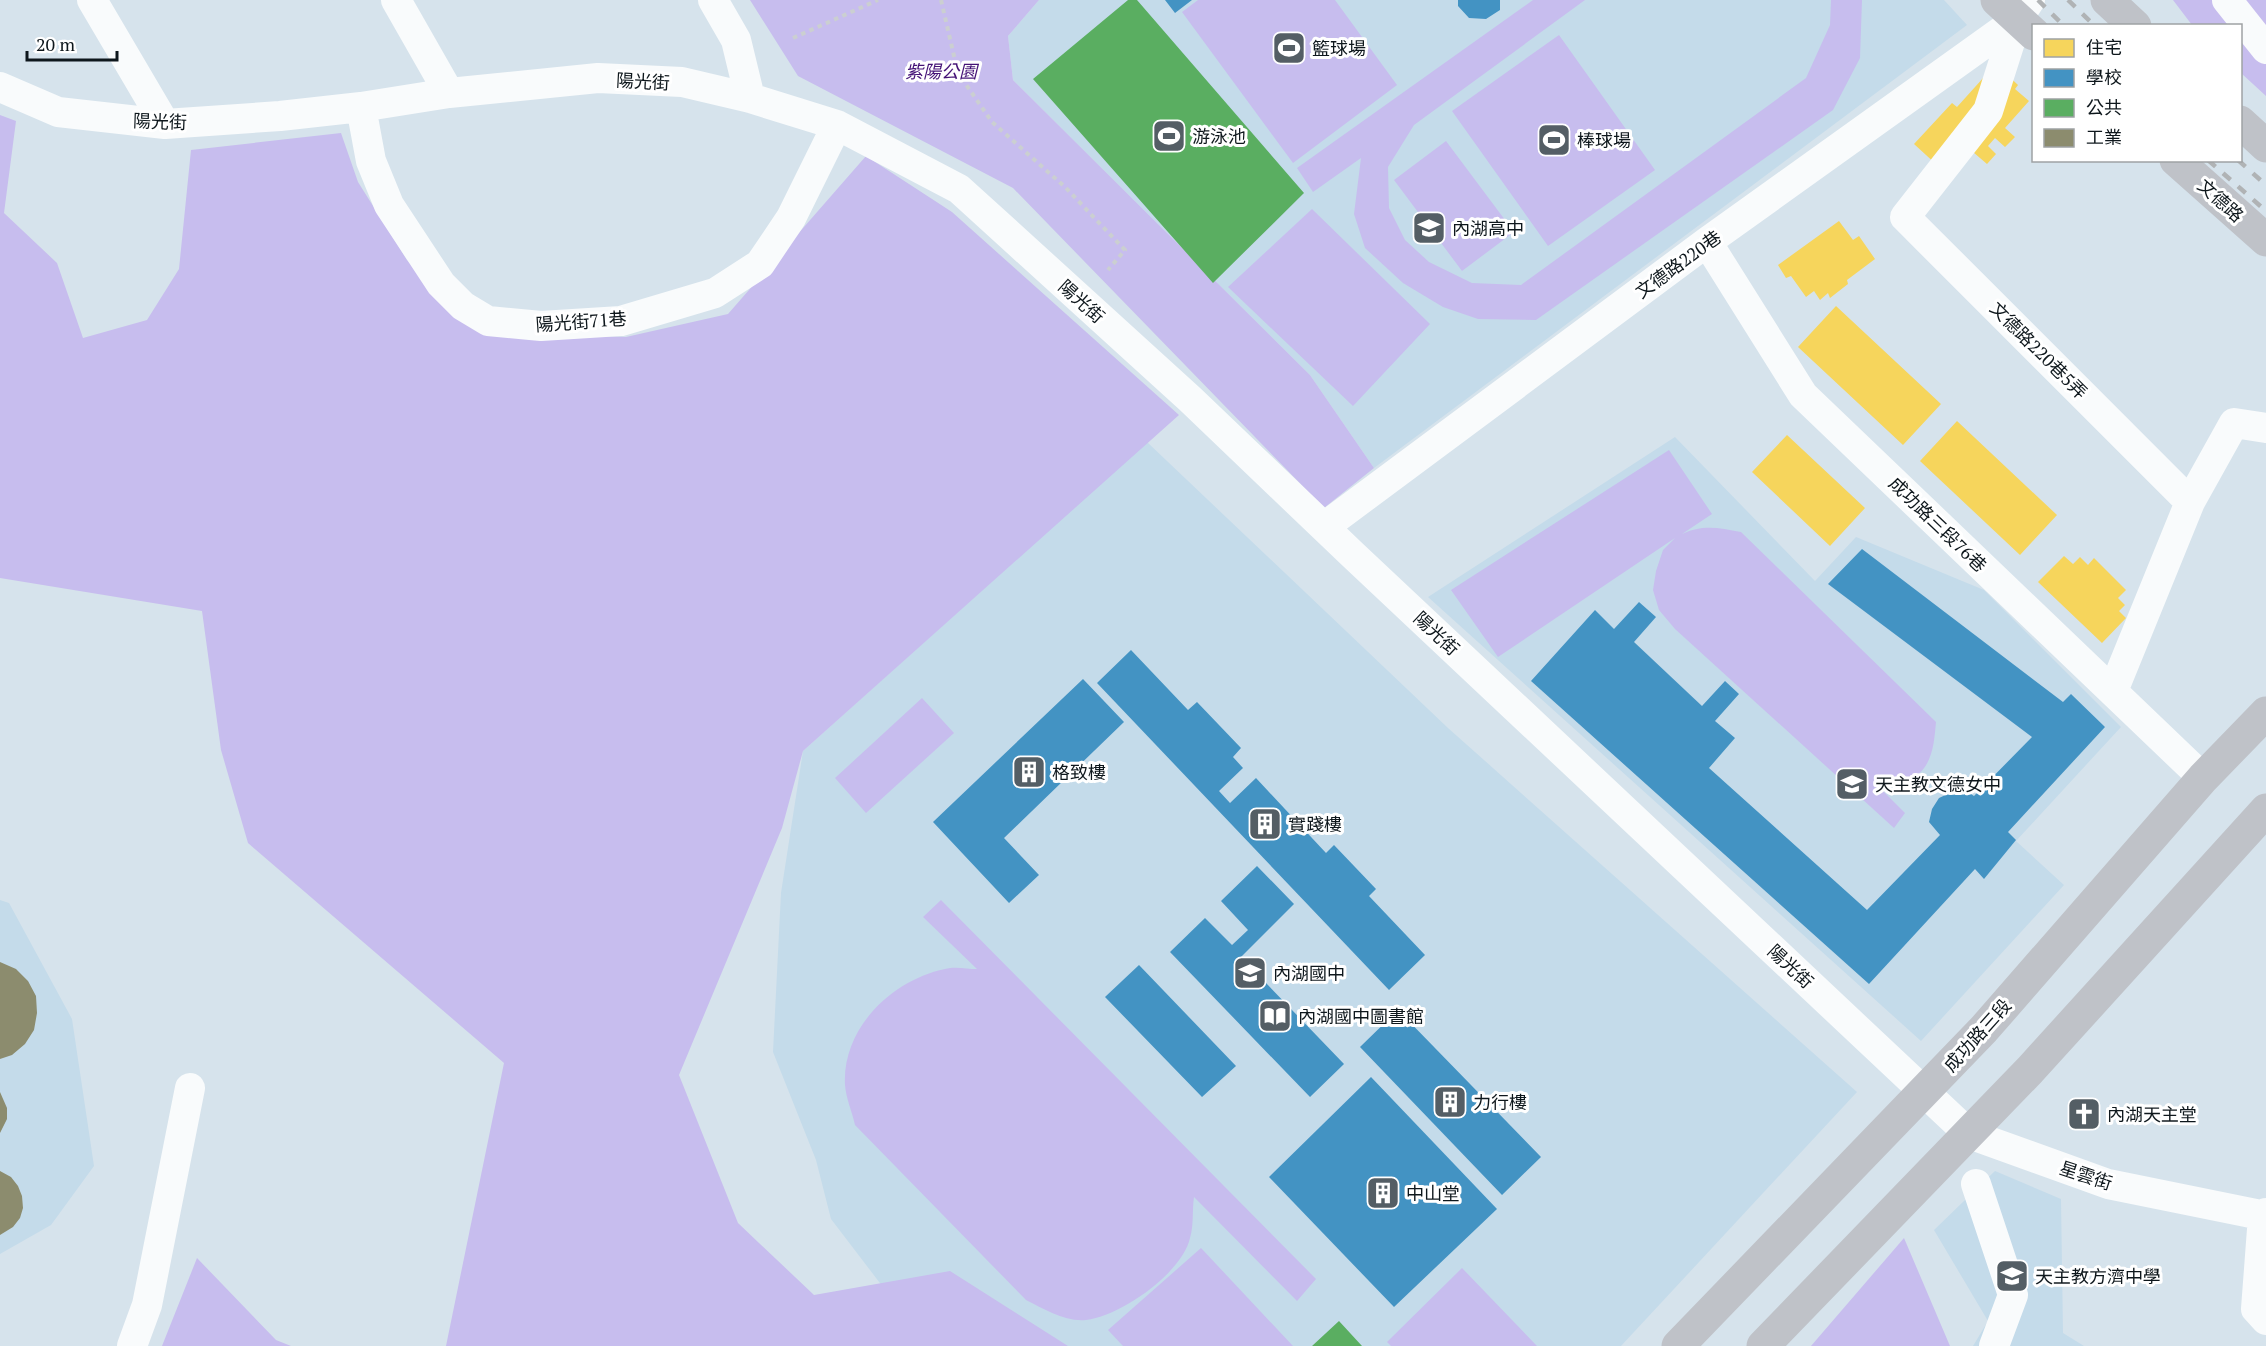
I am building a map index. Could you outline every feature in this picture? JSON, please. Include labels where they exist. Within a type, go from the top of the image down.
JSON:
[{"type":"main road","points":[[2107,0],[2132,24]]},
{"type":"main road","points":[[2242,124],[2266,146]]},
{"type":"main road","name":"文德路","points":[[2178,162],[2266,240]]},
{"type":"main road","name":"成功路三段","points":[[1678,1346],[1984,1029],[2203,778],[2266,713]]},
{"type":"main road","points":[[1763,1346],[2030,1070],[2262,822]]},
{"type":"street","points":[[92,0],[165,124]]},
{"type":"street","points":[[396,0],[449,93]]},
{"type":"street","points":[[713,0],[736,40],[750,98]]},
{"type":"street","points":[[2227,0],[2266,49]]},
{"type":"street","name":"文德路220巷","points":[[1324,527],[1707,242],[2019,14]]},
{"type":"street","name":"文德路220巷5弄","points":[[2019,14],[1988,111],[1905,217],[2190,502]]},
{"type":"street","name":"陽光街","points":[[0,87],[58,112],[165,124],[279,116],[361,107],[449,93],[598,78],[682,82],[750,98],[837,125],[959,189],[1190,399],[1924,1093]]},
{"type":"street","name":"陽光街71巷","points":[[361,107],[371,161],[389,205],[441,284],[463,306],[488,321],[541,326],[621,321],[715,293],[760,264],[791,218],[837,125]]},
{"type":"street","name":"成功路三段76巷","points":[[1707,242],[1803,395],[2203,778]]},
{"type":"street","points":[[2113,691],[2190,502],[2234,423],[2266,428]]},
{"type":"street","points":[[132,1346],[147,1305],[190,1089]]},
{"type":"street","name":"星雲街","points":[[1924,1093],[1969,1134],[2108,1184],[2265,1215]]},
{"type":"street","points":[[1976,1184],[2013,1296],[1994,1346]]},
{"type":"street","points":[[2265,1215],[2256,1309],[2266,1320]]},
{"type":"path","points":[[794,38],[878,0]]},
{"type":"path","points":[[941,0],[958,73],[992,122],[1065,187],[1125,250],[1108,270]]},
{"type":"shaded area","name":"內湖高中","points":[[1039,0],[1944,0],[1967,25],[1374,468],[1310,375],[1013,80],[1008,36]]},
{"type":"shaded area","name":"天主教文德女中","points":[[1675,437],[1815,581],[1856,537],[1984,590],[2121,727],[2016,841],[2064,885],[1921,1041],[1428,597]]},
{"type":"shaded area","name":"內湖國中","points":[[1147,442],[1448,728],[1857,1092],[1621,1346],[918,1346],[886,1291],[831,1219],[816,1160],[773,1052],[781,893],[803,751]]},
{"type":"shaded area","points":[[0,900],[9,903],[72,1019],[94,1166],[51,1225],[0,1254]]},
{"type":"shaded area","name":"天主教方濟中學","points":[[1995,1171],[2061,1199],[2063,1333],[2084,1346],[1973,1346],[1988,1321],[1934,1230]]},
{"type":"green space","name":"紫陽公園","points":[[750,0],[1039,0],[1008,36],[1013,80],[1310,375],[1374,468],[1324,508],[1013,188],[798,76]]},
{"type":"green space","name":"籃球場","points":[[1198,0],[1335,0],[1397,85],[1293,163],[1182,12]]},
{"type":"green space","points":[[1533,0],[1585,0],[1414,125],[1388,167],[1389,208],[1405,240],[1429,262],[1472,283],[1521,285],[1806,78],[1830,25],[1831,0],[1862,0],[1860,58],[1833,110],[1536,320],[1478,319],[1443,307],[1403,283],[1365,248],[1354,214],[1361,158],[1313,192],[1297,168]]},
{"type":"green space","points":[[2173,0],[2266,0],[2266,96],[2242,74],[2242,24],[2191,24]]},
{"type":"green space","name":"棒球場","points":[[1559,35],[1655,170],[1548,246],[1452,111]]},
{"type":"green space","points":[[0,115],[16,121],[4,213],[57,263],[83,338],[147,320],[179,269],[191,150],[341,133],[358,182],[407,260],[488,332],[626,337],[728,314],[866,156],[952,212],[1179,415],[803,751],[782,828],[679,1075],[738,1223],[814,1295],[950,1271],[1068,1346],[446,1346],[504,1063],[248,843],[221,750],[202,611],[0,578]]},
{"type":"green space","points":[[1446,141],[1514,232],[1462,271],[1394,180]]},
{"type":"green space","points":[[1312,209],[1430,324],[1353,406],[1228,287]]},
{"type":"green space","points":[[1669,450],[1712,514],[1682,534],[1704,528],[1741,532],[1936,722],[1929,761],[1920,773],[1901,783],[1880,788],[1905,813],[1894,828],[1675,629],[1659,610],[1653,590],[1656,571],[1663,550],[1675,538],[1498,657],[1451,590]]},
{"type":"green space","points":[[922,698],[954,733],[866,813],[835,778]]},
{"type":"green space","points":[[941,900],[1316,1279],[1297,1301],[1194,1197],[1192,1228],[1185,1251],[1163,1278],[1148,1291],[1132,1302],[1100,1317],[1078,1320],[1055,1314],[1026,1300],[855,1125],[845,1085],[846,1064],[861,1026],[889,996],[925,975],[949,968],[977,969],[923,917]]},
{"type":"green space","points":[[1904,1238],[1950,1346],[1811,1346]]},
{"type":"green space","points":[[1201,1248],[1293,1346],[1123,1346],[1108,1330]]},
{"type":"green space","points":[[197,1258],[276,1340],[291,1346],[162,1346]]},
{"type":"green space","points":[[1462,1268],[1537,1346],[1391,1346],[1387,1342]]},
{"type":"building: 住宅","points":[[2001,69],[2018,85],[2015,89],[2029,101],[2005,128],[2015,137],[2005,147],[1995,138],[1988,146],[1996,154],[1987,164],[1973,152],[1950,177],[1914,144],[1952,103],[1957,107],[1984,77]]},
{"type":"building: 住宅","points":[[1839,221],[1853,240],[1859,236],[1875,259],[1847,280],[1848,284],[1830,298],[1828,293],[1820,300],[1814,291],[1806,297],[1791,276],[1786,278],[1778,265]]},
{"type":"building: 住宅","points":[[1836,306],[1941,404],[1903,445],[1798,347]]},
{"type":"building: 住宅","points":[[1957,421],[2057,515],[2020,555],[1920,461]]},
{"type":"building: 住宅","points":[[1787,435],[1865,508],[1830,546],[1752,472]]},
{"type":"building: 住宅","points":[[2064,556],[2073,564],[2080,557],[2088,565],[2094,558],[2126,590],[2118,598],[2125,605],[2119,611],[2126,618],[2102,643],[2038,582]]},
{"type":"building: 學校","points":[[1165,0],[1192,0],[1175,13]]},
{"type":"building: 學校","points":[[1458,0],[1500,0],[1500,10],[1486,19],[1469,18],[1458,6]]},
{"type":"building: 學校","points":[[1862,549],[2063,702],[2071,694],[2105,727],[2008,832],[2016,840],[1984,879],[1975,869],[1869,984],[1531,681],[1595,610],[1614,629],[1639,602],[1656,617],[1634,642],[1702,706],[1725,681],[1739,694],[1715,721],[1735,738],[1709,768],[1867,910],[1940,835],[1929,822],[1932,809],[1939,798],[1952,792],[1965,790],[1974,796],[2032,737],[1828,584]]},
{"type":"building: 學校","name":"實踐樓","points":[[1131,650],[1188,710],[1197,702],[1241,748],[1233,757],[1243,768],[1219,791],[1230,803],[1256,778],[1326,853],[1334,845],[1376,889],[1369,896],[1425,955],[1389,990],[1097,683]]},
{"type":"building: 學校","name":"格致樓","points":[[1083,679],[1124,722],[1004,838],[1039,875],[1009,903],[933,822]]},
{"type":"building: 學校","points":[[1257,866],[1294,904],[1241,957],[1344,1064],[1310,1097],[1170,952],[1205,918],[1232,945],[1248,930],[1221,901]]},
{"type":"building: 學校","points":[[1139,965],[1236,1066],[1202,1097],[1105,997]]},
{"type":"building: 學校","name":"力行樓","points":[[1398,1010],[1541,1157],[1502,1195],[1360,1047]]},
{"type":"building: 學校","name":"中山堂","points":[[1371,1077],[1497,1209],[1394,1307],[1269,1177]]},
{"type":"building: 公共","name":"游泳池","points":[[1128,0],[1137,0],[1304,193],[1213,283],[1033,79]]},
{"type":"building: 公共","points":[[1339,1321],[1362,1346],[1312,1346]]},
{"type":"building: 工業","points":[[0,962],[16,969],[28,981],[36,996],[37,1013],[34,1030],[25,1044],[12,1055],[0,1059]]},
{"type":"building: 工業","points":[[0,1092],[7,1108],[7,1119],[0,1133]]},
{"type":"building: 工業","points":[[0,1171],[11,1177],[18,1186],[23,1208],[20,1218],[13,1227],[0,1235]]},
{"type":"railway","points":[[2038,0],[2062,24]]},
{"type":"railway","points":[[2068,0],[2093,24]]},
{"type":"railway","points":[[2210,162],[2266,211]]},
{"type":"railway","points":[[2240,162],[2266,185]]},
{"type":"place","name":"籃球場","points":[[1289,48]]},
{"type":"place","name":"游泳池","points":[[1169,136]]},
{"type":"place","name":"棒球場","points":[[1554,140]]},
{"type":"place","name":"內湖高中","points":[[1429,228]]},
{"type":"place","name":"格致樓","points":[[1029,772]]},
{"type":"place","name":"天主教文德女中","points":[[1852,784]]},
{"type":"place","name":"實踐樓","points":[[1265,824]]},
{"type":"place","name":"內湖國中","points":[[1250,973]]},
{"type":"place","name":"內湖國中圖書館","points":[[1275,1016]]},
{"type":"place","name":"力行樓","points":[[1450,1102]]},
{"type":"place","name":"內湖天主堂","points":[[2084,1114]]},
{"type":"place","name":"中山堂","points":[[1383,1193]]},
{"type":"place","name":"天主教方濟中學","points":[[2012,1276]]}]
